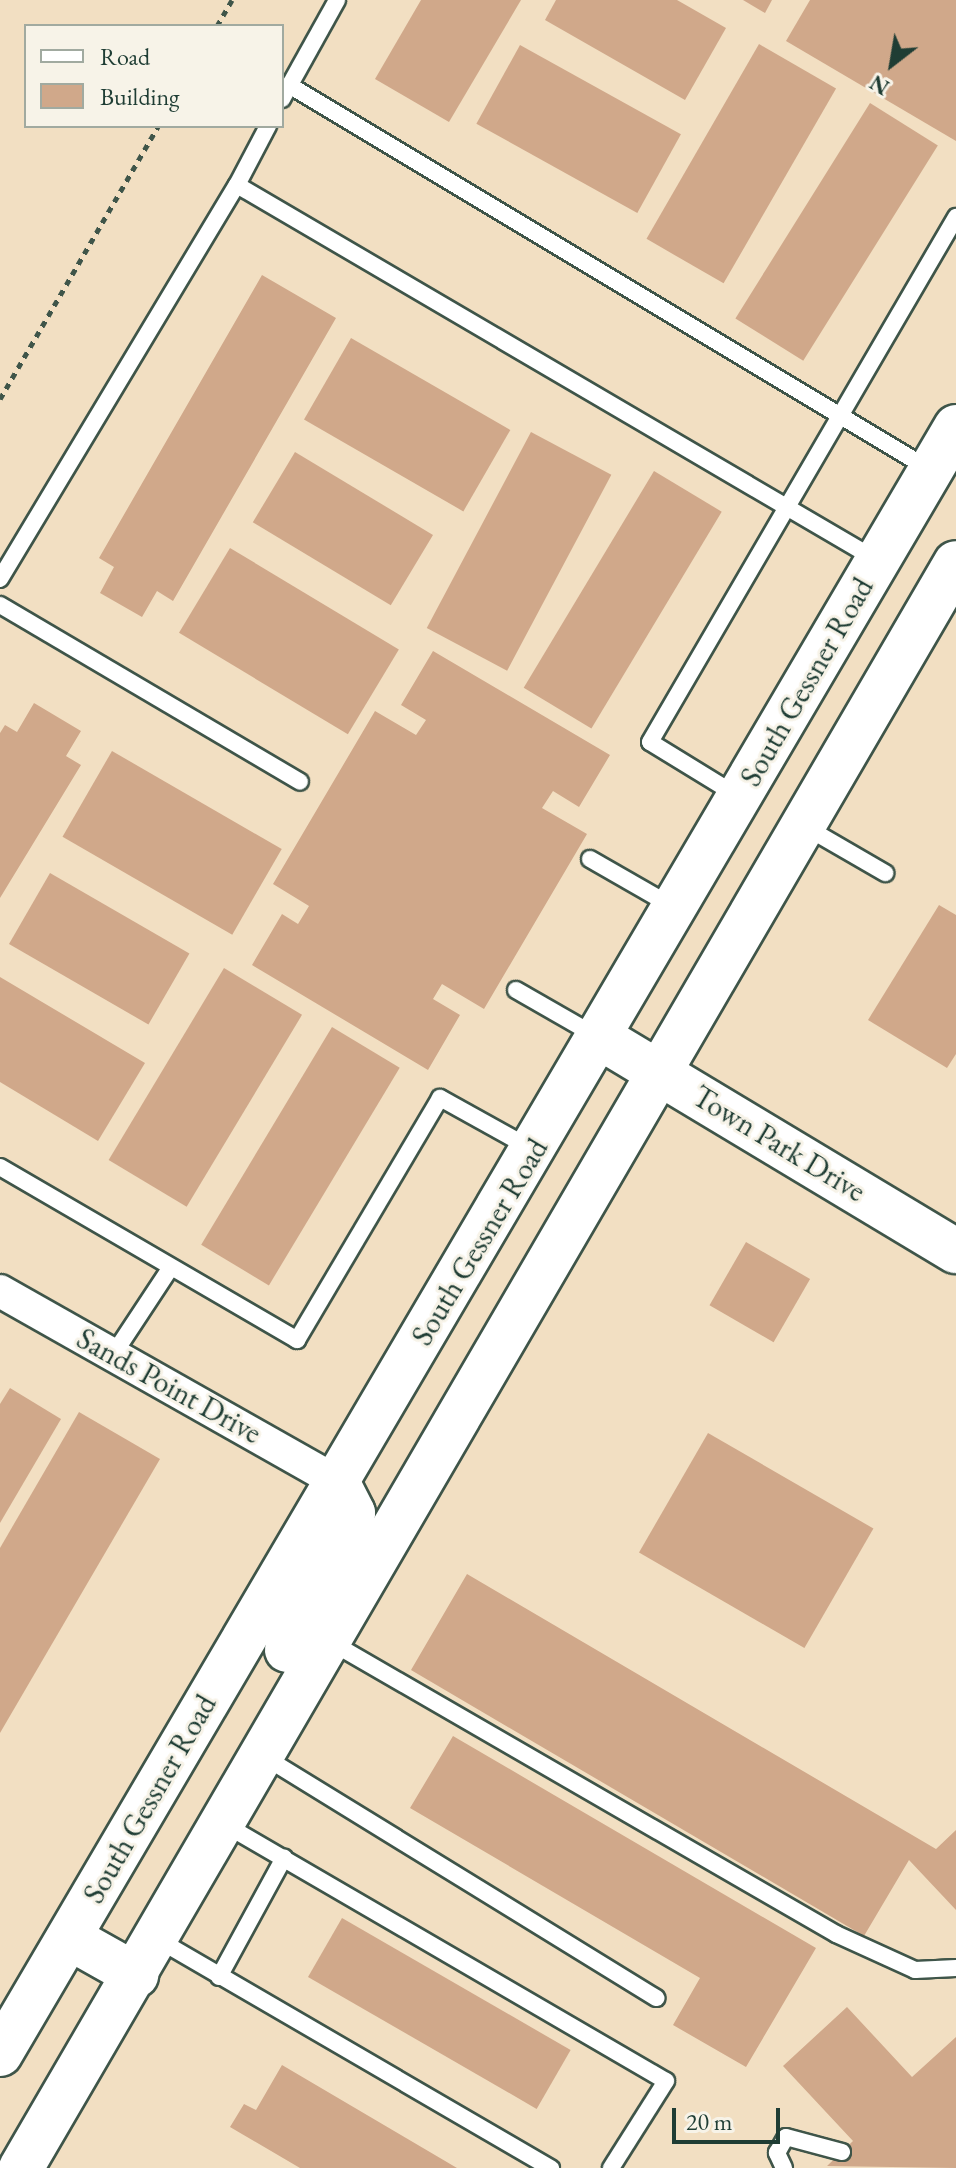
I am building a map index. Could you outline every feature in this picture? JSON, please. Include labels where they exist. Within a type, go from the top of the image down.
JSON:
[{"type":"main road","name":"South Gessner Road","points":[[0,2054],[11,2011],[70,1938],[601,1038],[956,427]]},
{"type":"main road","points":[[21,2168],[662,1075],[956,563]]},
{"type":"main road","name":"Town Park Drive","points":[[601,1038],[956,1251]]},
{"type":"main road","points":[[262,1755],[270,1681],[339,1559],[353,1513],[337,1482]]},
{"type":"main road","points":[[70,1938],[146,1957]]},
{"type":"street","name":"Sands Point Drive","points":[[0,1291],[337,1482]]},
{"type":"lane","points":[[337,0],[285,92],[841,415],[931,471]]},
{"type":"lane","points":[[0,579],[237,185],[267,128]]},
{"type":"lane","points":[[237,185],[878,561]]},
{"type":"lane","points":[[741,797],[650,742],[956,217]]},
{"type":"lane","points":[[0,605],[300,782]]},
{"type":"lane","points":[[804,826],[885,873]]},
{"type":"lane","points":[[590,859],[676,909]]},
{"type":"lane","points":[[516,990],[601,1038]]},
{"type":"lane","points":[[0,1167],[297,1340],[440,1098],[534,1150]]},
{"type":"lane","points":[[113,1355],[171,1267]]},
{"type":"lane","points":[[328,1640],[836,1934],[915,1970],[956,1968]]},
{"type":"lane","points":[[262,1755],[656,1998]]},
{"type":"lane","points":[[222,1823],[666,2081],[611,2168]]},
{"type":"lane","points":[[219,1977],[284,1858]]},
{"type":"lane","points":[[146,1957],[219,1977],[551,2168]]},
{"type":"lane","points":[[784,2168],[777,2153],[786,2137],[842,2152]]},
{"type":"path","points":[[218,24],[232,0]]},
{"type":"path","points":[[0,399],[157,128]]},
{"type":"building","points":[[421,0],[521,0],[449,122],[375,79]]},
{"type":"building","points":[[556,0],[677,0],[726,28],[685,100],[545,20]]},
{"type":"building","points":[[743,0],[772,0],[765,13]]},
{"type":"building","points":[[810,0],[956,0],[956,141],[786,41]]},
{"type":"building","points":[[759,44],[836,88],[724,283],[646,239]]},
{"type":"building","points":[[520,45],[681,134],[637,213],[476,124]]},
{"type":"building","points":[[870,103],[938,145],[803,361],[735,318]]},
{"type":"building","points":[[262,275],[336,318],[173,601],[157,591],[142,617],[100,593],[114,567],[99,558]]},
{"type":"building","points":[[351,338],[510,430],[463,511],[304,419]]},
{"type":"building","points":[[531,432],[611,475],[507,671],[427,628]]},
{"type":"building","points":[[295,452],[433,535],[391,605],[253,522]]},
{"type":"building","points":[[654,471],[722,512],[591,729],[524,688]]},
{"type":"building","points":[[230,548],[399,649],[348,734],[179,633]]},
{"type":"building","points":[[433,651],[610,755],[579,807],[553,791],[542,808],[587,834],[484,1009],[442,984],[433,999],[460,1015],[428,1070],[252,965],[282,914],[298,924],[309,906],[273,884],[375,711],[416,735],[426,720],[401,705]]},
{"type":"building","points":[[34,703],[81,731],[66,756],[81,765],[0,898],[0,733],[5,725],[17,732]]},
{"type":"building","points":[[112,751],[282,849],[232,935],[62,837]]},
{"type":"building","points":[[50,873],[189,954],[148,1025],[9,944]]},
{"type":"building","points":[[939,905],[956,915],[956,1054],[947,1068],[868,1020]]},
{"type":"building","points":[[224,968],[302,1015],[187,1207],[109,1160]]},
{"type":"building","points":[[0,977],[145,1063],[98,1141],[0,1082]]},
{"type":"building","points":[[332,1027],[400,1068],[269,1285],[201,1245]]},
{"type":"building","points":[[746,1242],[810,1279],[774,1342],[710,1305]]},
{"type":"building","points":[[10,1388],[61,1419],[0,1523],[0,1404]]},
{"type":"building","points":[[79,1412],[160,1459],[0,1733],[0,1548]]},
{"type":"building","points":[[708,1433],[873,1528],[804,1648],[639,1553]]},
{"type":"building","points":[[467,1574],[936,1849],[956,1830],[956,1910],[909,1860],[864,1936],[411,1670]]},
{"type":"building","points":[[453,1736],[816,1948],[746,2067],[673,2025],[700,1978],[410,1808]]},
{"type":"building","points":[[342,1918],[571,2050],[537,2109],[308,1977]]},
{"type":"building","points":[[847,2007],[912,2077],[956,2037],[956,2168],[827,2166],[853,2141],[783,2066]]},
{"type":"building","points":[[282,2065],[457,2168],[300,2168],[230,2127],[244,2104],[256,2110]]}]
